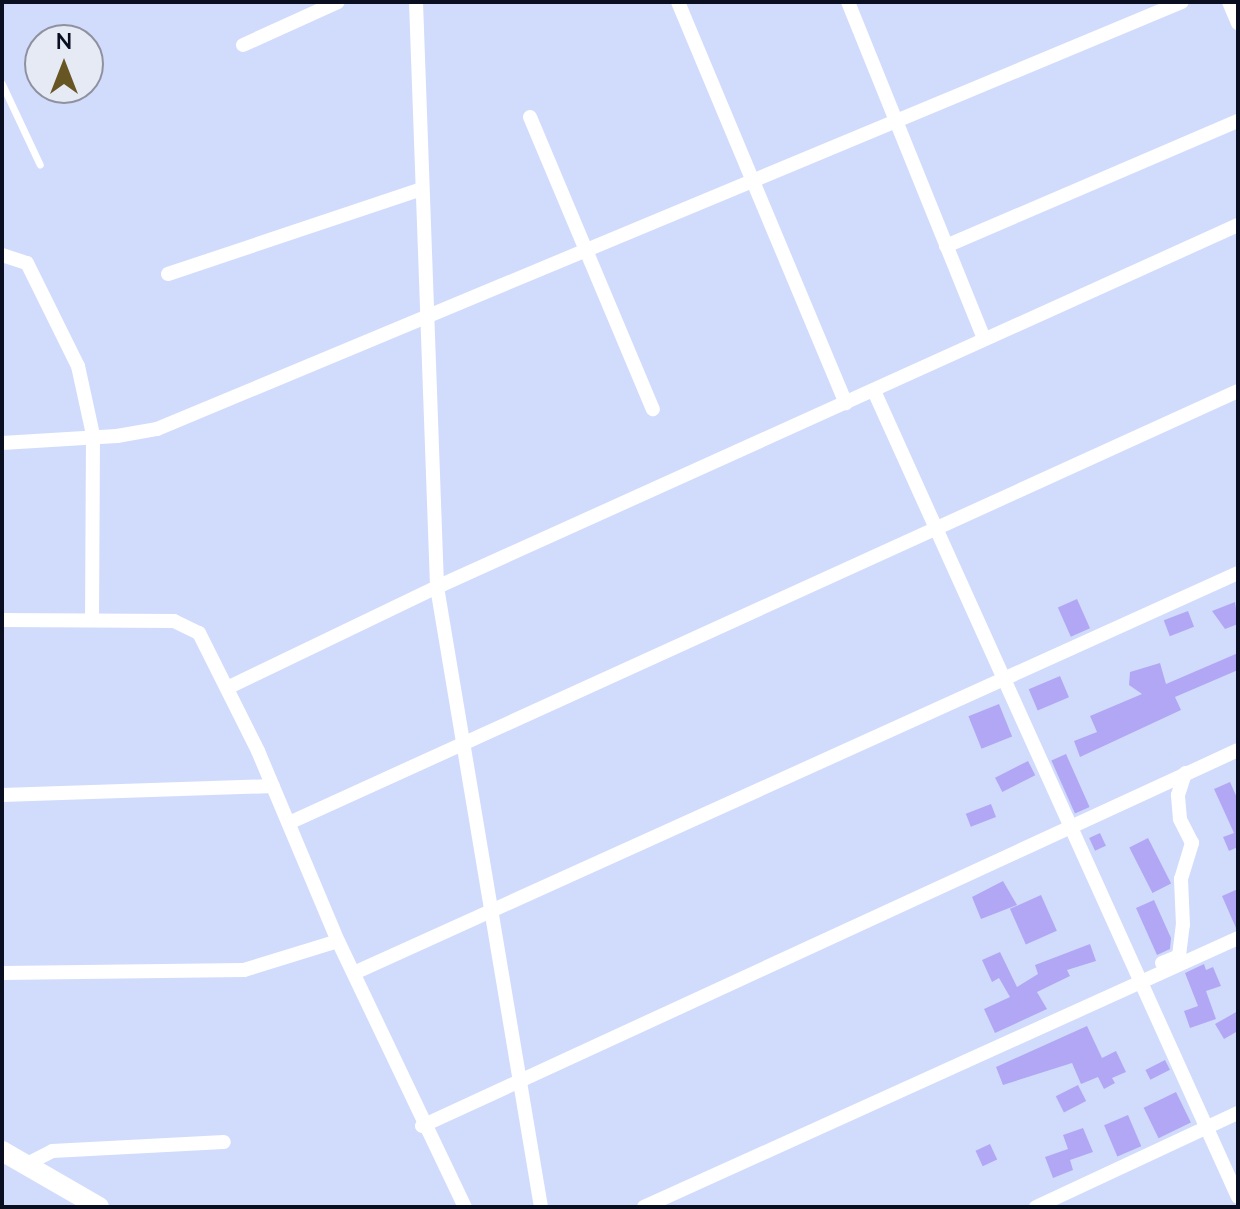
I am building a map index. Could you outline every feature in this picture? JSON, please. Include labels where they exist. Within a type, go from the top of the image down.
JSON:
[{"type":"main road","points":[[2,1151],[99,1207]]},
{"type":"street","points":[[243,45],[338,2]]},
{"type":"street","points":[[416,2],[437,587],[489,913],[521,1079],[541,1207]]},
{"type":"street","points":[[678,2],[846,403]]},
{"type":"street","points":[[848,2],[984,338]]},
{"type":"street","points":[[2,443],[157,429],[425,314],[586,251],[1182,2]]},
{"type":"street","points":[[1229,2],[1238,23]]},
{"type":"street","points":[[530,117],[653,409]]},
{"type":"street","points":[[946,246],[1238,121]]},
{"type":"street","points":[[168,274],[422,189]]},
{"type":"street","points":[[227,688],[437,587],[1238,225]]},
{"type":"street","points":[[2,255],[27,263],[78,366],[93,435],[92,619]]},
{"type":"street","points":[[874,391],[938,527],[1069,828],[1145,981],[1238,1197]]},
{"type":"street","points":[[291,822],[1238,391]]},
{"type":"street","points":[[354,973],[1238,573]]},
{"type":"street","points":[[2,620],[92,619],[186,624],[208,647],[291,822],[338,941],[422,1126],[465,1207]]},
{"type":"street","points":[[422,1126],[1238,750]]},
{"type":"street","points":[[1145,981],[1148,970],[1179,956],[1181,879],[1192,843],[1180,819],[1178,795],[1185,773]]},
{"type":"street","points":[[2,795],[273,786]]},
{"type":"street","points":[[644,1207],[1238,938]]},
{"type":"street","points":[[2,973],[244,970],[338,941]]},
{"type":"street","points":[[1036,1207],[1238,1113]]},
{"type":"street","points":[[25,1165],[52,1151],[224,1142]]},
{"type":"lane","points":[[2,84],[40,165]]},
{"type":"building","points":[[1077,599],[1090,628],[1071,637],[1058,608]]},
{"type":"building","points":[[1235,602],[1238,624],[1225,629],[1212,611]]},
{"type":"building","points":[[1188,611],[1194,627],[1170,636],[1164,620]]},
{"type":"building","points":[[1238,653],[1238,670],[1175,697],[1181,710],[1080,757],[1074,741],[1097,732],[1090,716],[1142,694],[1129,685],[1130,672],[1160,663],[1166,684]]},
{"type":"building","points":[[1060,676],[1069,697],[1038,710],[1029,689]]},
{"type":"building","points":[[999,704],[1012,736],[982,749],[968,716]]},
{"type":"building","points":[[1066,754],[1090,807],[1075,813],[1051,761]]},
{"type":"building","points":[[1028,761],[1035,775],[1002,792],[995,778]]},
{"type":"building","points":[[1230,782],[1238,800],[1238,847],[1229,851],[1223,837],[1234,833],[1214,789]]},
{"type":"building","points":[[991,804],[996,817],[971,827],[966,814]]},
{"type":"building","points":[[1100,833],[1106,846],[1095,851],[1089,838]]},
{"type":"building","points":[[1148,838],[1171,883],[1152,893],[1129,848]]},
{"type":"building","points":[[1003,881],[1017,905],[981,919],[972,897]]},
{"type":"building","points":[[1238,889],[1238,928],[1236,928],[1222,896]]},
{"type":"building","points":[[1041,895],[1057,931],[1026,944],[1010,909]]},
{"type":"building","points":[[1154,900],[1171,938],[1170,949],[1157,955],[1136,908]]},
{"type":"building","points":[[1090,944],[1096,961],[1067,970],[1070,976],[1037,992],[1047,1009],[995,1033],[984,1009],[1010,997],[999,978],[992,982],[982,960],[1000,952],[1017,987],[1038,974],[1035,965]]},
{"type":"building","points":[[1204,964],[1206,970],[1213,967],[1221,986],[1206,991],[1216,1019],[1190,1028],[1184,1011],[1198,1006],[1185,973]]},
{"type":"building","points":[[1238,1011],[1238,1031],[1224,1039],[1215,1024]]},
{"type":"building","points":[[1087,1026],[1102,1058],[1116,1051],[1126,1072],[1112,1078],[1115,1083],[1104,1089],[1098,1077],[1081,1084],[1072,1063],[1003,1085],[996,1067]]},
{"type":"building","points":[[1165,1060],[1170,1070],[1150,1080],[1145,1070]]},
{"type":"building","points":[[1078,1085],[1086,1101],[1064,1112],[1056,1096]]},
{"type":"building","points":[[1176,1092],[1191,1123],[1159,1138],[1144,1108]]},
{"type":"building","points":[[1128,1115],[1141,1146],[1117,1156],[1104,1125]]},
{"type":"building","points":[[1083,1128],[1093,1152],[1070,1160],[1073,1170],[1053,1178],[1045,1157],[1068,1149],[1063,1135]]},
{"type":"building","points":[[990,1144],[997,1159],[983,1166],[975,1151]]}]
